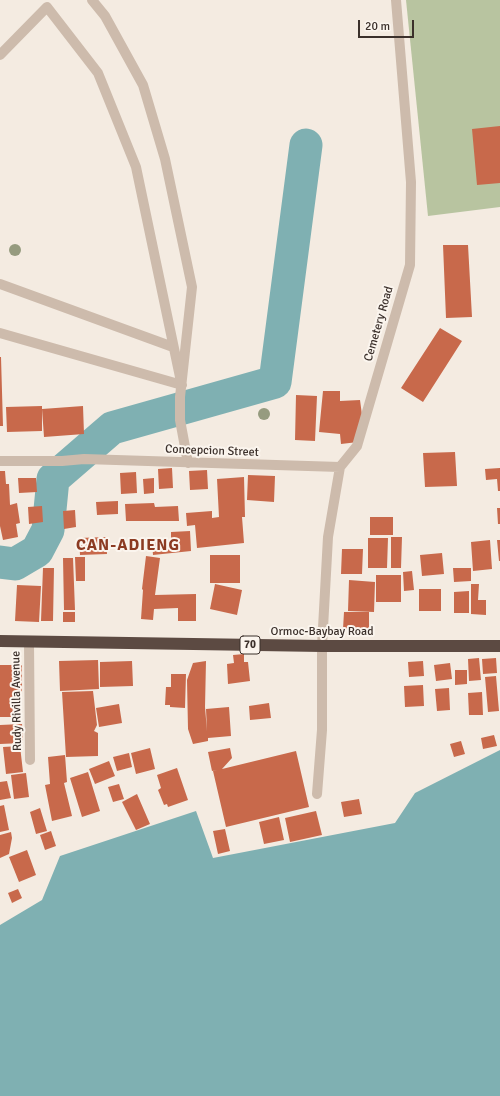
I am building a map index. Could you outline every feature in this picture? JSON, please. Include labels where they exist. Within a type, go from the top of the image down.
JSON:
[{"type":"highway","name":"Ormoc-Baybay Road","points":[[0,641],[322,646],[500,646]]},
{"type":"street","points":[[92,0],[105,16],[143,84],[165,159],[192,287],[180,397],[180,420],[188,463]]},
{"type":"street","name":"Cemetery Road","points":[[317,794],[322,730],[322,646],[328,537],[340,467],[357,446],[410,265],[411,182],[396,0]]},
{"type":"street","points":[[0,55],[44,3],[98,73],[136,168],[182,385]]},
{"type":"street","points":[[0,284],[173,347]]},
{"type":"street","points":[[0,332],[182,385]]},
{"type":"street","name":"Concepcion Street","points":[[0,461],[62,461],[84,459],[340,467]]},
{"type":"street","name":"Rudy Rivilla Avenue","points":[[29,642],[30,760]]},
{"type":"green space","points":[[406,0],[500,0],[500,207],[428,216]]},
{"type":"water","points":[[500,750],[500,1096],[0,1096],[0,925],[42,900],[60,856],[196,811],[213,858],[395,823],[415,793]]},
{"type":"building","points":[[500,126],[500,183],[477,185],[472,129]]},
{"type":"building","points":[[443,245],[468,245],[472,317],[446,318]]},
{"type":"building","points":[[440,328],[462,341],[423,402],[401,388]]},
{"type":"building","points":[[1,357],[3,426],[0,426]]},
{"type":"building","points":[[323,391],[340,391],[340,401],[360,400],[362,415],[358,442],[341,444],[340,434],[319,432]]},
{"type":"building","points":[[296,395],[317,396],[315,441],[295,440]]},
{"type":"building","points":[[42,406],[42,431],[7,432],[6,407]]},
{"type":"building","points":[[83,406],[84,434],[44,437],[42,409]]},
{"type":"building","points":[[455,452],[457,486],[425,487],[423,453]]},
{"type":"building","points":[[172,468],[173,488],[159,489],[158,469]]},
{"type":"building","points":[[500,468],[500,491],[498,491],[497,479],[486,480],[485,469]]},
{"type":"building","points":[[207,470],[208,489],[190,490],[189,471]]},
{"type":"building","points":[[0,471],[5,471],[6,484],[9,484],[10,505],[17,503],[20,523],[16,524],[18,537],[3,540],[0,526]]},
{"type":"building","points":[[136,472],[137,493],[121,494],[120,473]]},
{"type":"building","points":[[248,475],[275,476],[274,502],[247,500]]},
{"type":"building","points":[[244,477],[245,517],[242,517],[244,543],[197,548],[195,525],[187,526],[186,513],[212,511],[212,518],[219,517],[217,479]]},
{"type":"building","points":[[18,478],[36,478],[37,492],[19,493]]},
{"type":"building","points":[[154,478],[154,493],[144,494],[143,479]]},
{"type":"building","points":[[118,501],[118,514],[97,515],[96,502]]},
{"type":"building","points":[[154,503],[155,507],[178,506],[179,521],[126,521],[125,504]]},
{"type":"building","points":[[42,506],[43,522],[29,524],[28,507]]},
{"type":"building","points":[[497,508],[500,508],[500,524],[498,524]]},
{"type":"building","points":[[75,510],[76,527],[64,529],[63,511]]},
{"type":"building","points":[[370,517],[393,517],[393,535],[370,535]]},
{"type":"building","points":[[190,531],[191,551],[153,555],[152,542],[171,540],[171,532]]},
{"type":"building","points":[[106,537],[107,554],[80,555],[79,538]]},
{"type":"building","points":[[391,537],[402,537],[401,568],[391,568]]},
{"type":"building","points":[[368,538],[388,538],[387,568],[368,568]]},
{"type":"building","points":[[490,540],[492,569],[473,571],[471,542]]},
{"type":"building","points":[[497,540],[500,540],[500,561],[499,561]]},
{"type":"building","points":[[342,549],[363,549],[362,574],[341,574]]},
{"type":"building","points":[[442,553],[444,574],[422,576],[420,555]]},
{"type":"building","points":[[210,555],[240,555],[240,583],[210,583]]},
{"type":"building","points":[[146,556],[160,558],[155,595],[196,594],[196,621],[178,621],[178,608],[154,609],[153,620],[141,619],[142,589]]},
{"type":"building","points":[[75,557],[85,557],[85,581],[76,581]]},
{"type":"building","points":[[63,558],[73,558],[75,610],[64,610]]},
{"type":"building","points":[[43,568],[54,568],[53,621],[41,621]]},
{"type":"building","points":[[453,568],[471,568],[471,581],[454,582]]},
{"type":"building","points":[[412,571],[414,590],[404,591],[403,572]]},
{"type":"building","points":[[376,575],[401,575],[401,602],[376,602]]},
{"type":"building","points":[[349,580],[375,582],[374,612],[348,611]]},
{"type":"building","points":[[215,584],[242,590],[237,615],[210,609]]},
{"type":"building","points":[[471,584],[479,584],[478,600],[486,600],[486,615],[471,614]]},
{"type":"building","points":[[17,585],[41,586],[39,622],[15,621]]},
{"type":"building","points":[[419,589],[441,589],[441,611],[419,611]]},
{"type":"building","points":[[469,591],[469,613],[454,613],[454,592]]},
{"type":"building","points":[[63,612],[75,612],[75,622],[63,622]]},
{"type":"building","points":[[344,612],[369,612],[369,629],[343,629]]},
{"type":"building","points":[[244,654],[244,662],[248,662],[250,681],[228,684],[227,664],[234,663],[233,655]]},
{"type":"building","points":[[479,658],[481,680],[469,681],[468,659]]},
{"type":"building","points":[[496,658],[497,673],[483,674],[482,659]]},
{"type":"building","points":[[98,660],[99,689],[60,691],[59,661]]},
{"type":"building","points":[[132,661],[133,686],[100,687],[100,662]]},
{"type":"building","points":[[206,661],[205,707],[207,731],[206,709],[229,707],[231,736],[208,738],[208,741],[193,744],[188,729],[187,680],[193,663]]},
{"type":"building","points":[[423,661],[424,676],[409,677],[408,662]]},
{"type":"building","points":[[450,663],[452,679],[436,681],[434,665]]},
{"type":"building","points":[[0,665],[22,665],[22,692],[18,692],[18,717],[0,717]]},
{"type":"building","points":[[455,670],[467,670],[467,684],[455,685]]},
{"type":"building","points":[[171,674],[186,674],[185,708],[170,707],[170,705],[165,705],[166,687],[171,687]]},
{"type":"building","points":[[496,676],[499,711],[488,712],[485,677]]},
{"type":"building","points":[[423,685],[424,706],[405,707],[404,686]]},
{"type":"building","points":[[449,688],[450,710],[437,711],[435,689]]},
{"type":"building","points":[[93,691],[97,725],[94,731],[98,733],[98,756],[66,757],[62,692]]},
{"type":"building","points":[[482,692],[483,715],[469,715],[468,693]]},
{"type":"building","points":[[269,703],[271,718],[250,720],[249,706]]},
{"type":"building","points":[[119,704],[122,723],[99,727],[96,708]]},
{"type":"building","points":[[22,724],[23,743],[0,744],[0,725]]},
{"type":"building","points":[[494,735],[497,746],[483,749],[481,738]]},
{"type":"building","points":[[461,741],[465,754],[454,757],[450,744]]},
{"type":"building","points":[[20,746],[23,772],[6,774],[3,747]]},
{"type":"building","points":[[150,748],[155,769],[136,774],[131,753]]},
{"type":"building","points":[[230,748],[232,758],[222,769],[296,751],[309,807],[226,827],[213,771],[217,770],[212,771],[208,752]]},
{"type":"building","points":[[129,753],[132,767],[117,771],[113,757]]},
{"type":"building","points":[[65,755],[67,782],[64,783],[72,816],[52,821],[45,785],[50,784],[48,757]]},
{"type":"building","points":[[109,761],[115,776],[95,784],[89,769]]},
{"type":"building","points":[[177,768],[188,800],[168,807],[167,804],[164,805],[158,790],[161,788],[157,775]]},
{"type":"building","points":[[88,772],[100,811],[82,817],[70,778]]},
{"type":"building","points":[[26,773],[29,797],[14,799],[11,775]]},
{"type":"building","points":[[7,781],[11,798],[0,800],[0,782]]},
{"type":"building","points":[[119,784],[124,799],[113,802],[108,787]]},
{"type":"building","points":[[137,794],[150,824],[136,830],[122,802]]},
{"type":"building","points":[[359,799],[362,814],[344,817],[341,802]]},
{"type":"building","points":[[4,805],[9,830],[0,832],[0,806]]},
{"type":"building","points":[[40,808],[47,831],[36,834],[30,812]]},
{"type":"building","points":[[316,811],[322,835],[290,842],[285,818]]},
{"type":"building","points":[[279,817],[284,840],[264,844],[259,822]]},
{"type":"building","points":[[225,829],[230,851],[218,854],[213,831]]},
{"type":"building","points":[[51,831],[56,846],[45,850],[40,835]]},
{"type":"building","points":[[11,832],[12,838],[9,854],[0,858],[0,835]]},
{"type":"building","points":[[27,850],[36,875],[19,882],[9,857]]},
{"type":"building","points":[[18,889],[22,898],[12,903],[8,893]]},
{"type":"waterway","points":[[0,562],[15,564],[37,551],[48,530],[53,479],[112,428],[275,382],[306,145]]},
{"type":"district","name":"CAN-ADIENG","points":[[128,546]]}]
